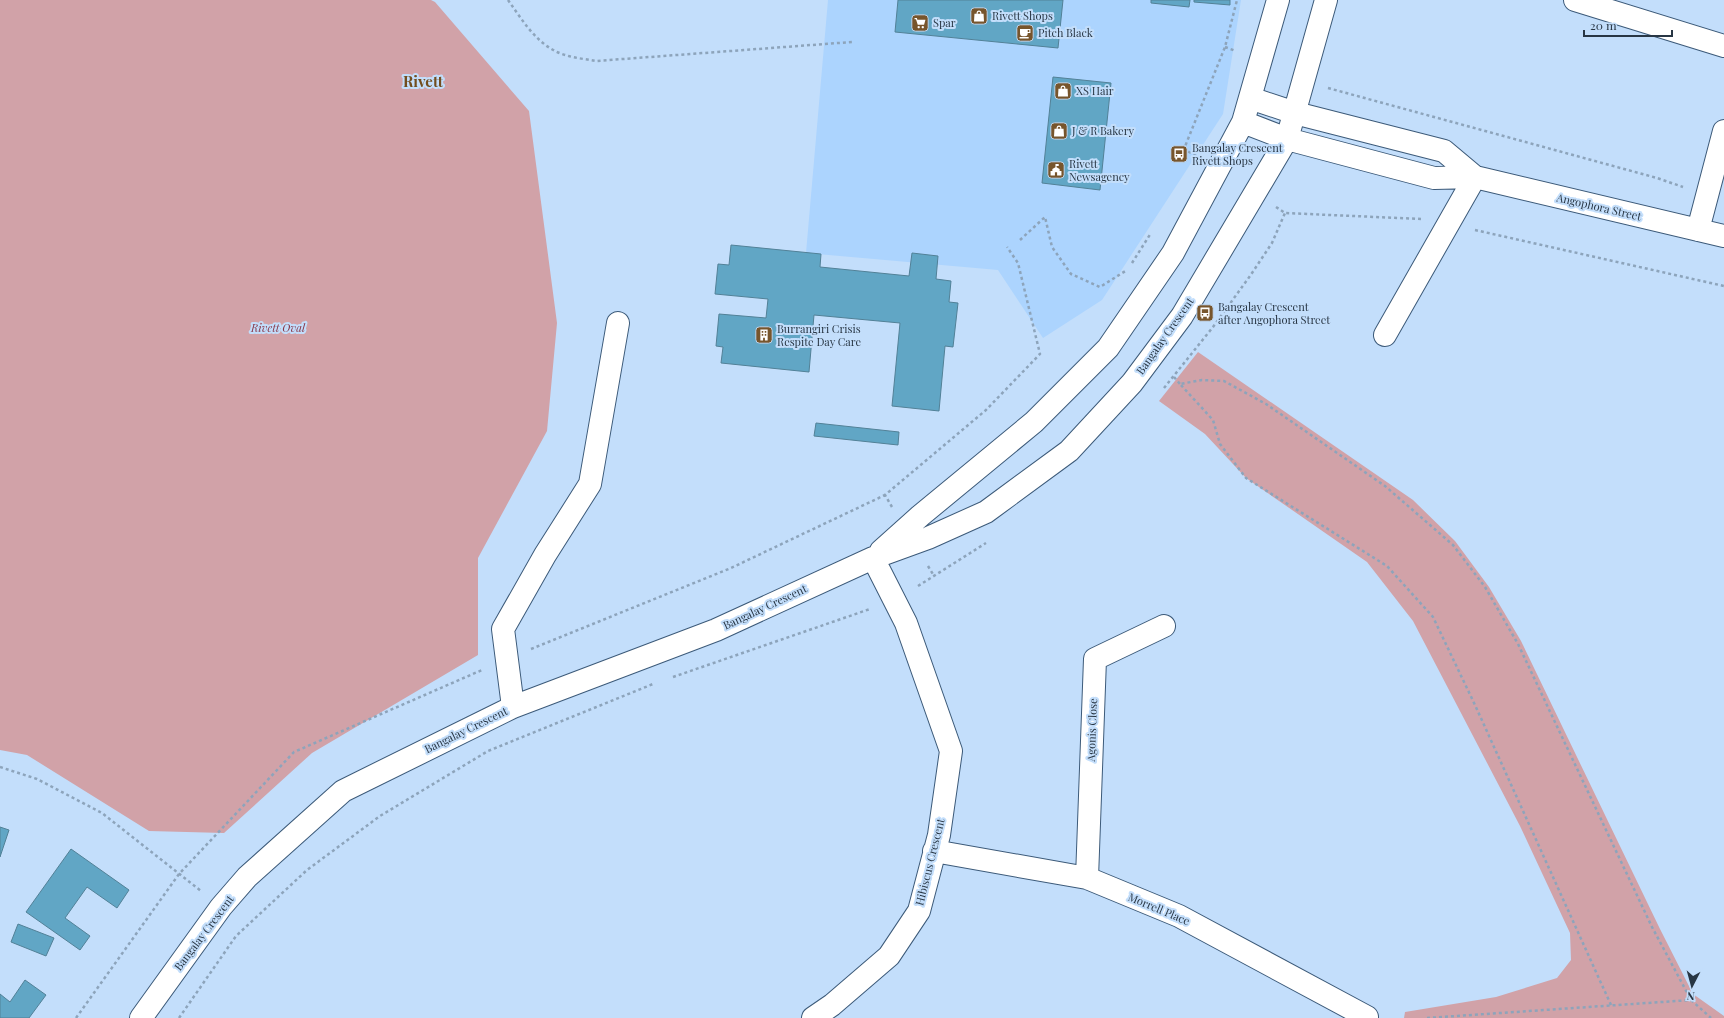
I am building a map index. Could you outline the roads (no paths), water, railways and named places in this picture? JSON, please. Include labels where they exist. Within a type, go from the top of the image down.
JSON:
[{"type":"street","name":"Bangalay Crescent","points":[[141,1018],[221,907],[247,878],[343,791],[514,707],[716,630],[873,558],[910,536],[1034,422],[1108,348],[1173,253],[1243,122],[1278,0]]},
{"type":"street","name":"Bangalay Crescent","points":[[910,536],[986,512],[1069,451],[1132,383],[1182,316],[1287,139],[1326,0]]},
{"type":"street","points":[[1575,0],[1724,46]]},
{"type":"street","name":"Angophora Street","points":[[1250,98],[1295,113],[1444,151],[1475,177]]},
{"type":"street","name":"Angophora Street","points":[[1243,122],[1287,139],[1434,178],[1475,177],[1724,236]]},
{"type":"street","points":[[1698,230],[1724,131]]},
{"type":"street","points":[[1385,335],[1475,177]]},
{"type":"street","points":[[514,707],[503,629],[545,555],[590,484],[618,323]]},
{"type":"street","name":"Hibiscus Crescent","points":[[813,1018],[832,1005],[889,956],[918,911],[939,835],[951,751],[906,623],[873,558]]},
{"type":"street","name":"Agonis Close","points":[[1086,878],[1095,659],[1164,626]]},
{"type":"street","name":"Morrell Place","points":[[934,851],[1086,878],[1179,916],[1367,1017]]},
{"type":"place","name":"Rivett Shops","points":[[979,16]]},
{"type":"place","name":"Spar","points":[[920,23]]},
{"type":"place","name":"Pitch Black","points":[[1025,33]]},
{"type":"place","name":"XS Hair","points":[[1063,91]]},
{"type":"place","name":"J & R Bakery","points":[[1059,131]]},
{"type":"place","name":"Bangalay Crescent Rivett Shops","points":[[1179,154]]},
{"type":"place","name":"Rivett Newsagency","points":[[1056,170]]},
{"type":"place","name":"Bangalay Crescent after Angophora Street","points":[[1205,313]]},
{"type":"place","name":"Burrangiri Crisis Respite Day Care","points":[[764,335]]},
{"type":"district","name":"Rivett","points":[[423,82]]},
{"type":"park label","name":"Rivett Oval","points":[[278,328]]}]
